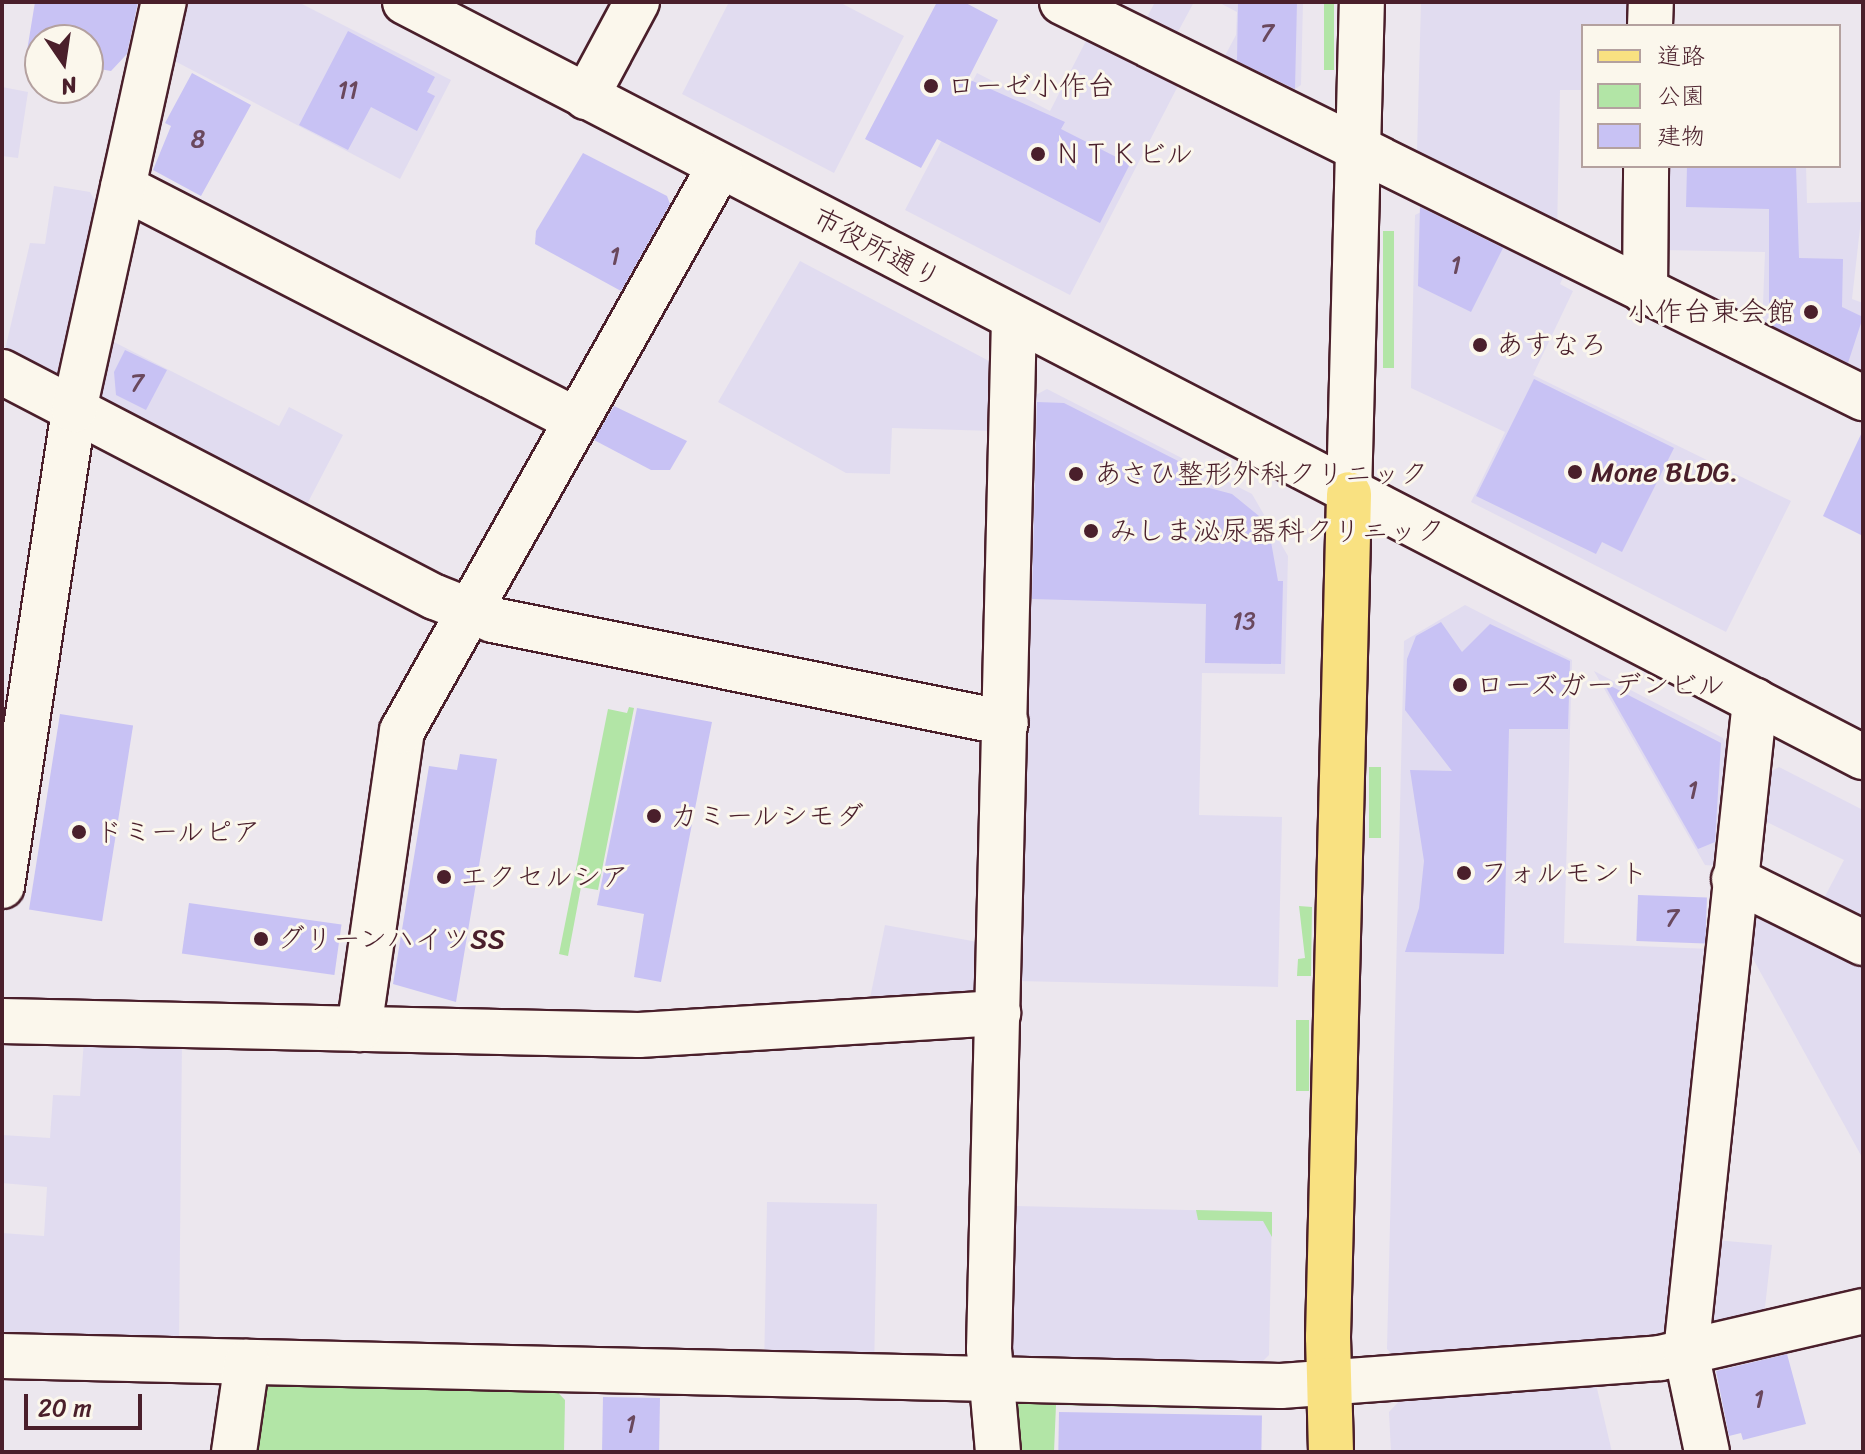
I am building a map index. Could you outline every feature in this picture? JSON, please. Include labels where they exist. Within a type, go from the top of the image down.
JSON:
[{"type":"main road","points":[[1331,1452],[1328,1384],[1349,494]]},
{"type":"street","points":[[2,886],[74,410],[164,2]]},
{"type":"street","name":"市役所通り","points":[[405,2],[1349,494],[1863,757]]},
{"type":"street","points":[[586,97],[637,2]]},
{"type":"street","points":[[1062,2],[1358,153],[1863,398]]},
{"type":"street","points":[[1349,494],[1362,2]]},
{"type":"street","points":[[1650,24],[1651,2]]},
{"type":"street","points":[[359,1029],[402,731],[467,610],[720,166]]},
{"type":"street","points":[[1645,292],[1646,168]]},
{"type":"street","points":[[123,187],[576,420]]},
{"type":"street","points":[[998,1452],[989,1380],[1014,320]]},
{"type":"street","points":[[2,372],[467,610],[1006,723]]},
{"type":"street","points":[[1707,1452],[1686,1352],[1755,701]]},
{"type":"street","points":[[1734,879],[1863,943]]},
{"type":"street","points":[[2,1021],[639,1035],[998,1013]]},
{"type":"street","points":[[2,1356],[989,1380],[1328,1384],[1686,1352],[1863,1311]]},
{"type":"street","points":[[234,1452],[247,1362]]},
{"type":"shaded area","points":[[181,2],[298,2],[451,80],[400,179],[169,58]]},
{"type":"shaded area","points":[[729,2],[839,2],[904,36],[834,173],[682,94]]},
{"type":"shaded area","points":[[1155,2],[1194,2],[1173,41],[1143,25]]},
{"type":"shaded area","points":[[1218,2],[1303,2],[1301,85],[1282,98],[1220,65],[1236,35],[1237,12]]},
{"type":"shaded area","points":[[1421,2],[1635,2],[1634,24],[1581,24],[1581,90],[1560,90],[1557,232],[1424,167],[1417,151]]},
{"type":"shaded area","points":[[1089,35],[1180,82],[1070,295],[905,210],[977,73],[1050,111]]},
{"type":"shaded area","points":[[2,87],[24,91],[26,104],[18,158],[2,156]]},
{"type":"shaded area","points":[[1665,168],[1806,168],[1807,203],[1863,202],[1852,299],[1863,303],[1863,378],[1762,331],[1765,252],[1663,250]]},
{"type":"shaded area","points":[[54,186],[90,192],[101,212],[65,371],[51,378],[4,354],[30,243],[45,244]]},
{"type":"shaded area","points":[[1431,207],[1565,273],[1560,284],[1573,291],[1533,375],[1791,501],[1726,632],[1471,502],[1505,432],[1411,388],[1415,215]]},
{"type":"shaded area","points":[[800,261],[989,361],[995,431],[892,428],[890,474],[846,473],[718,402]]},
{"type":"shaded area","points":[[108,339],[279,426],[289,407],[343,435],[304,510],[103,404],[97,390]]},
{"type":"shaded area","points":[[1047,389],[1252,494],[1288,556],[1285,674],[1202,673],[1199,815],[1282,817],[1278,987],[1017,981],[1030,398]]},
{"type":"shaded area","points":[[1465,605],[1572,660],[1564,943],[1710,949],[1670,1329],[1657,1343],[1400,1363],[1387,1349],[1404,641]]},
{"type":"shaded area","points":[[1594,671],[1723,738],[1731,756],[1718,866],[1705,865]]},
{"type":"shaded area","points":[[1779,767],[1863,810],[1863,924],[1822,902],[1844,860],[1759,818],[1764,775]]},
{"type":"shaded area","points":[[1765,911],[1863,962],[1863,1159],[1746,946],[1748,921]]},
{"type":"shaded area","points":[[885,925],[983,943],[982,984],[969,997],[869,1003]]},
{"type":"shaded area","points":[[84,1039],[182,1041],[179,1343],[2,1338],[2,1233],[44,1236],[47,1187],[2,1183],[2,1135],[50,1138],[53,1095],[80,1096]]},
{"type":"shaded area","points":[[767,1202],[877,1204],[874,1360],[764,1358]]},
{"type":"shaded area","points":[[1011,1206],[1272,1212],[1269,1355],[1256,1368],[1020,1361],[1007,1348]]},
{"type":"shaded area","points":[[1715,1240],[1772,1245],[1764,1316],[1718,1327],[1707,1316]]},
{"type":"shaded area","points":[[1595,1380],[1612,1452],[1391,1452],[1389,1412],[1403,1397]]},
{"type":"green space","points":[[1324,2],[1334,2],[1334,70],[1324,70]]},
{"type":"green space","points":[[1383,231],[1394,231],[1394,368],[1383,368]]},
{"type":"green space","points":[[629,707],[634,708],[598,890],[581,887],[568,956],[559,954],[608,709],[627,713]]},
{"type":"green space","points":[[1369,767],[1381,767],[1381,838],[1369,838]]},
{"type":"green space","points":[[1299,906],[1312,907],[1311,976],[1297,976],[1298,959],[1305,958]]},
{"type":"green space","points":[[1296,1020],[1309,1020],[1309,1091],[1296,1091]]},
{"type":"green space","points":[[1196,1210],[1272,1212],[1272,1237],[1263,1221],[1198,1220]]},
{"type":"green space","points":[[275,1379],[550,1384],[565,1400],[564,1452],[251,1452],[260,1390]]},
{"type":"green space","points":[[1022,1397],[1214,1401],[1213,1409],[1056,1405],[1054,1452],[1014,1452],[1009,1411]]},
{"type":"building","points":[[35,2],[138,2],[127,54],[111,71],[104,70],[104,24],[31,24]]},
{"type":"building","points":[[937,2],[964,2],[998,20],[968,79],[1065,122],[1061,129],[1130,164],[1100,223],[937,139],[921,168],[865,139]]},
{"type":"building","points":[[1238,2],[1297,2],[1295,89],[1237,61]]},
{"type":"building","points":[[348,31],[435,77],[427,92],[435,96],[417,131],[371,107],[348,150],[299,125]]},
{"type":"building","points":[[192,73],[251,105],[201,196],[153,170],[171,126],[165,123]]},
{"type":"building","points":[[583,153],[667,196],[670,204],[621,291],[535,244],[536,231]]},
{"type":"building","points":[[1687,168],[1796,168],[1799,258],[1843,259],[1842,307],[1863,317],[1848,363],[1769,324],[1769,209],[1686,207]]},
{"type":"building","points":[[1420,207],[1503,248],[1471,312],[1418,286]]},
{"type":"building","points":[[125,350],[167,370],[146,410],[116,395],[114,372]]},
{"type":"building","name":"Mone BLDG.","points":[[1534,379],[1674,448],[1622,552],[1602,542],[1596,554],[1476,496]]},
{"type":"building","points":[[1037,402],[1064,403],[1188,466],[1187,482],[1232,494],[1259,516],[1270,536],[1278,581],[1283,581],[1281,664],[1205,663],[1206,604],[1032,599]]},
{"type":"building","points":[[614,406],[687,441],[670,470],[651,470],[594,440]]},
{"type":"building","points":[[1863,430],[1863,536],[1823,516]]},
{"type":"building","points":[[1441,622],[1462,652],[1490,624],[1570,661],[1568,729],[1509,729],[1504,954],[1405,952],[1419,908],[1424,861],[1410,770],[1452,771],[1405,710],[1407,659],[1416,636]]},
{"type":"building","points":[[1603,682],[1721,743],[1715,842],[1698,849]]},
{"type":"building","name":"カミールシモダ","points":[[637,708],[712,722],[661,982],[634,977],[644,914],[597,905]]},
{"type":"building","name":"ドミールピア","points":[[60,714],[133,726],[102,921],[29,910]]},
{"type":"building","name":"エクセルシア","points":[[460,754],[497,759],[456,1002],[393,984],[429,766],[457,770]]},
{"type":"building","points":[[1638,895],[1707,897],[1705,943],[1636,941]]},
{"type":"building","name":"グリーンハイツSS","points":[[189,903],[342,924],[334,975],[182,954]]},
{"type":"building","points":[[1787,1354],[1806,1424],[1743,1440],[1741,1433],[1729,1436],[1716,1371]]},
{"type":"building","points":[[603,1397],[660,1398],[659,1452],[602,1452]]},
{"type":"building","points":[[1059,1412],[1262,1416],[1261,1452],[1058,1452]]},
{"type":"place","name":"ローゼ小作台","points":[[931,86]]},
{"type":"place","name":"ＮＴＫビル","points":[[1038,154]]},
{"type":"place","name":"小作台東会館","points":[[1811,312]]},
{"type":"place","name":"あすなろ","points":[[1480,345]]},
{"type":"place","name":"Mone BLDG.","points":[[1575,472]]},
{"type":"place","name":"あさひ整形外科クリニック","points":[[1076,474]]},
{"type":"place","name":"みしま泌尿器科クリニック","points":[[1091,531]]},
{"type":"place","name":"ローズガーデンビル","points":[[1460,685]]},
{"type":"place","name":"カミールシモダ","points":[[654,816]]},
{"type":"place","name":"ドミールピア","points":[[79,832]]},
{"type":"place","name":"フォルモント","points":[[1464,873]]},
{"type":"place","name":"エクセルシア","points":[[444,877]]},
{"type":"place","name":"グリーンハイツSS","points":[[261,939]]}]
